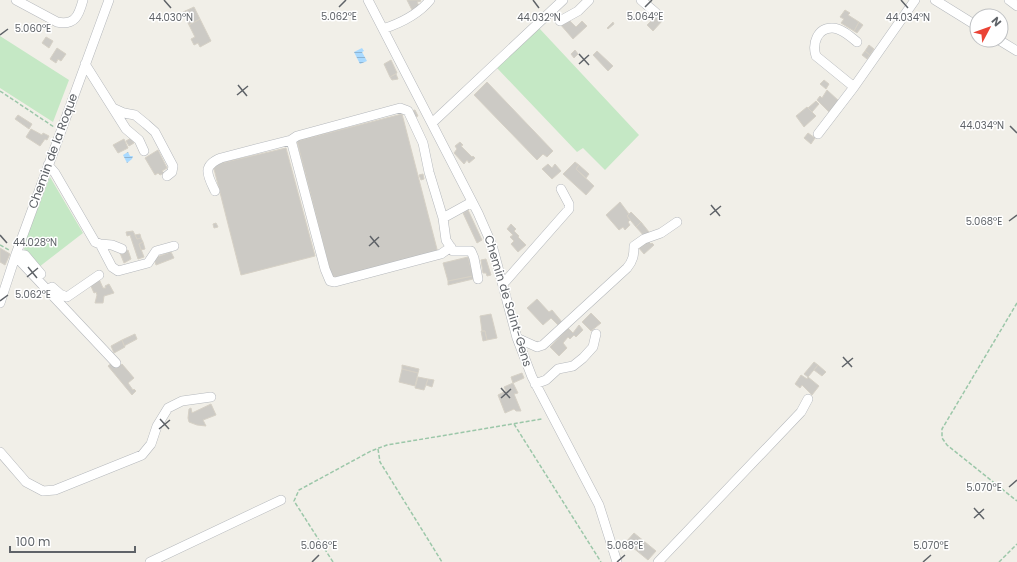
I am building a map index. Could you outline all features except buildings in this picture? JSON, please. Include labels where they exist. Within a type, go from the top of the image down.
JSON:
[{"type":"street","points":[[16,0],[57,22],[65,24],[74,20],[80,13],[83,0]]},
{"type":"street","name":"Chemin de la Roque","points":[[0,303],[4,277],[16,254],[109,0]]},
{"type":"street","name":"Chemin de Saint-Gens","points":[[368,0],[472,202],[492,245],[517,338],[535,384],[599,505],[616,562]]},
{"type":"street","points":[[383,29],[410,18],[422,10],[430,0]]},
{"type":"street","points":[[432,123],[563,0]]},
{"type":"street","points":[[560,21],[578,11],[589,0]]},
{"type":"street","points":[[641,0],[656,13]]},
{"type":"street","points":[[818,134],[854,87],[915,0]]},
{"type":"street","points":[[935,0],[969,21]]},
{"type":"street","points":[[1009,0],[1017,6]]},
{"type":"street","points":[[854,87],[816,56],[814,44],[817,37],[824,30],[833,28],[845,32],[857,42]]},
{"type":"street","points":[[85,64],[126,129],[139,140],[144,151]]},
{"type":"street","points":[[113,108],[135,116],[155,132],[173,166],[172,172],[166,176]]},
{"type":"street","points":[[215,191],[208,175],[208,167],[212,162],[220,158],[291,140],[298,136],[400,108],[408,111],[422,143],[443,218],[446,240],[453,251],[471,251],[474,258],[478,279]]},
{"type":"street","points":[[291,140],[325,269],[330,280],[335,282],[441,254],[450,247]]},
{"type":"street","points":[[48,165],[55,173],[95,242],[112,245],[122,249]]},
{"type":"street","points":[[503,284],[569,209],[569,204],[561,189]]},
{"type":"street","points":[[443,218],[472,202]]},
{"type":"street","points":[[517,338],[537,346],[543,345],[627,268],[632,262],[634,246],[644,239],[661,233],[677,222]]},
{"type":"street","points":[[100,244],[112,267],[118,271],[148,263],[156,251],[174,246]]},
{"type":"street","points":[[16,254],[24,255],[60,294],[67,297],[99,275]]},
{"type":"street","points":[[16,254],[20,261],[116,363]]},
{"type":"street","points":[[535,384],[546,380],[558,369],[573,366],[583,358],[593,347],[596,334]]},
{"type":"street","points":[[0,452],[26,482],[43,491],[55,490],[142,455],[151,444],[157,426],[168,408],[182,401],[211,397]]},
{"type":"street","points":[[658,562],[801,412],[808,399]]},
{"type":"street","points":[[150,562],[281,500]]},
{"type":"path","points":[[0,91],[60,132]]},
{"type":"path","points":[[1017,302],[942,429],[942,438],[947,445],[1017,501]]},
{"type":"path","points":[[332,562],[294,501],[299,490],[387,445],[542,419],[549,411]]},
{"type":"path","points":[[514,424],[601,562]]},
{"type":"path","points":[[378,449],[380,462],[442,562]]},
{"type":"path","points":[[999,562],[1017,544]]},
{"type":"green space","points":[[539,28],[639,135],[605,170],[583,148],[577,152],[497,68]]},
{"type":"green space","points":[[0,36],[69,80],[53,122],[0,88]]},
{"type":"green space","points":[[50,177],[83,233],[39,267],[24,249],[25,241]]},
{"type":"water","points":[[362,48],[364,51],[362,52],[367,61],[360,64],[354,52]]},
{"type":"water","points":[[128,152],[130,156],[133,156],[127,163],[123,155]]}]
